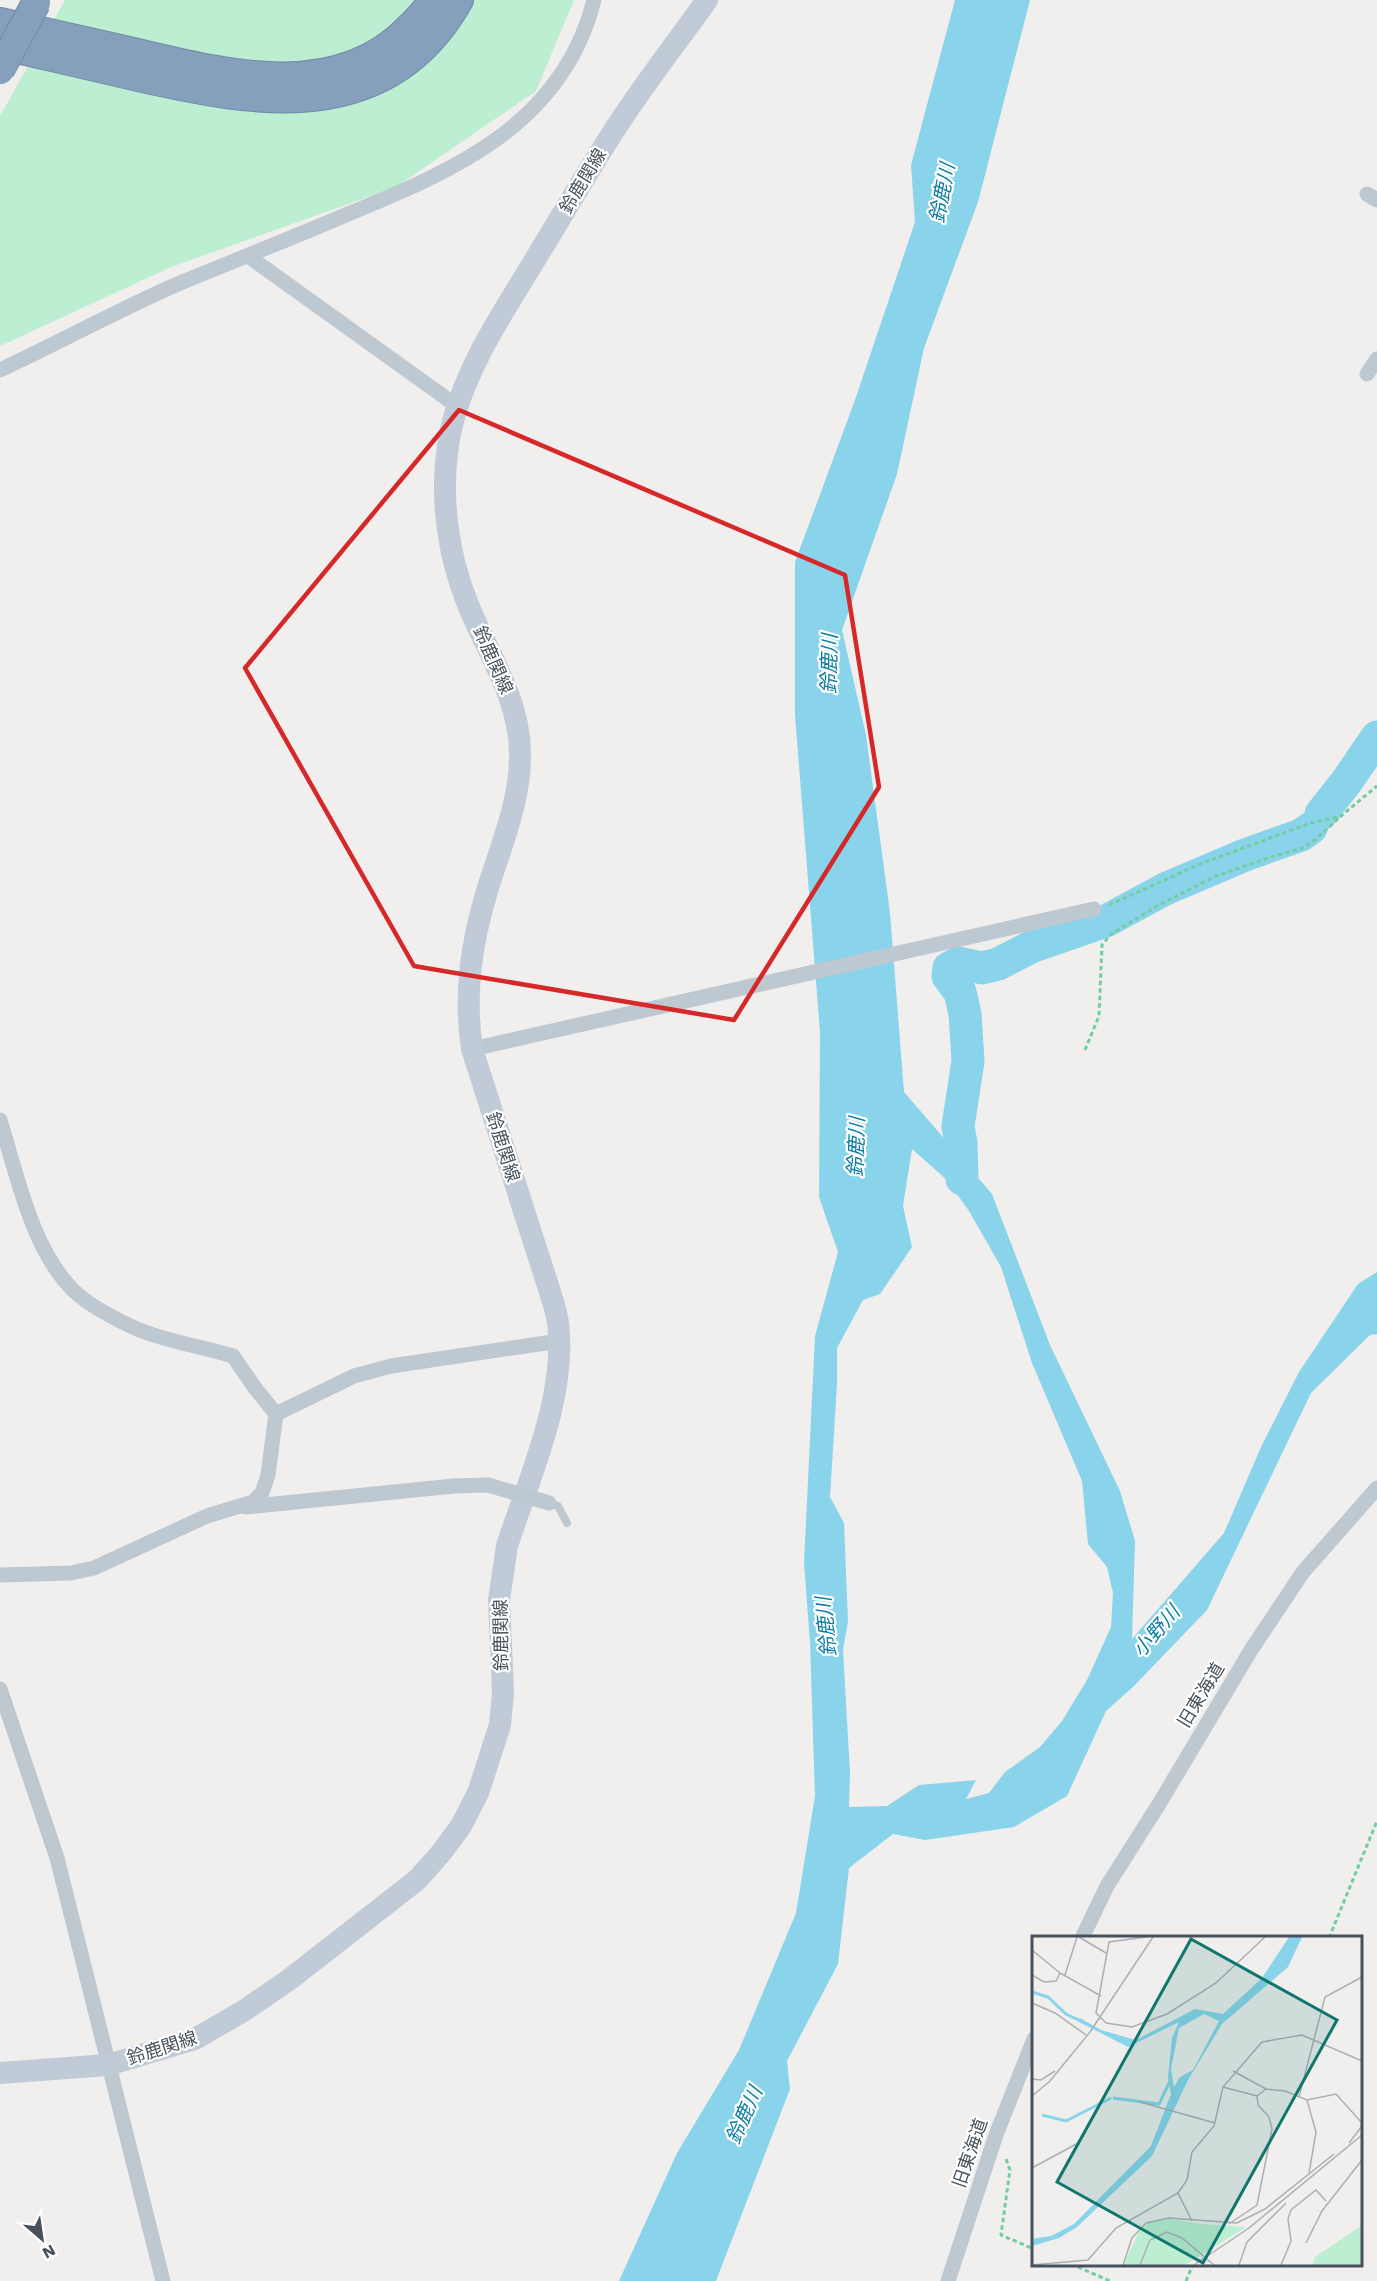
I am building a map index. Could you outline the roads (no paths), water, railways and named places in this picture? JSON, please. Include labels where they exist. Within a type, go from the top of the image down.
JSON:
[{"type":"highway","points":[[0,22],[196,67],[263,76],[292,77],[341,70],[364,61],[400,38],[433,0]]},
{"type":"highway","points":[[31,1],[0,46],[220,94],[278,100],[328,95],[359,87],[380,78],[422,49],[439,31],[459,0]]},
{"type":"highway","points":[[0,70],[31,1]]},
{"type":"main road","name":"鈴鹿関線","points":[[0,2073],[108,2065],[195,2039],[291,1979],[417,1880],[461,1826],[478,1793],[500,1725],[503,1692],[499,1600],[503,1565],[507,1546],[553,1408],[559,1341],[558,1322],[550,1292],[472,1049],[467,997],[473,944],[513,807],[519,777],[520,751],[510,697],[467,602],[455,568],[448,529],[447,455],[457,406],[490,334],[611,135],[707,0]]},
{"type":"street","points":[[0,370],[178,284],[423,183],[484,149],[518,124],[549,91],[570,60],[590,16],[594,0]]},
{"type":"street","points":[[248,256],[457,406]]},
{"type":"street","points":[[1367,374],[1377,358]]},
{"type":"street","points":[[472,1049],[1094,909]]},
{"type":"street","points":[[0,1120],[38,1234],[50,1260],[75,1291],[102,1311],[138,1329],[233,1356],[255,1389],[276,1414],[268,1475],[262,1493],[253,1502],[207,1516],[94,1568],[71,1573],[0,1575]]},
{"type":"street","points":[[276,1414],[354,1376],[392,1366],[559,1341]]},
{"type":"street","points":[[239,1505],[249,1508],[267,1504],[419,1489],[488,1485],[549,1503]]},
{"type":"street","name":"旧東海道","points":[[1083,1936],[1107,1886],[1251,1650],[1303,1572],[1377,1488]]},
{"type":"street","points":[[0,1689],[57,1858],[163,2281]]},
{"type":"street","name":"旧東海道","points":[[948,2281],[996,2135],[1032,2044]]},
{"type":"lane","points":[[549,1503],[558,1506],[567,1523]]},
{"type":"water","points":[[955,0],[1030,0],[978,202],[924,348],[897,474],[842,630],[866,735],[890,913],[904,1092],[992,1194],[1050,1345],[1120,1491],[1135,1541],[1132,1639],[1224,1533],[1261,1447],[1299,1372],[1358,1284],[1377,1272],[1377,1334],[1370,1335],[1311,1393],[1207,1610],[1134,1686],[1106,1711],[1067,1796],[1014,1827],[925,1840],[893,1834],[849,1868],[838,1964],[787,2061],[790,2089],[716,2281],[619,2281],[677,2153],[739,2050],[796,1913],[815,1796],[810,1642],[804,1563],[815,1336],[838,1252],[819,1197],[820,1032],[795,715],[795,562],[855,400],[915,222],[911,165]],"holes":[[[912,1149],[947,1180],[969,1211],[1001,1267],[1032,1363],[1082,1481],[1088,1544],[1107,1567],[1113,1593],[1111,1627],[1087,1680],[1062,1721],[1040,1747],[1005,1772],[989,1793],[966,1799],[976,1780],[919,1785],[887,1806],[849,1807],[850,1773],[843,1650],[848,1621],[844,1523],[830,1497],[837,1348],[863,1300],[880,1294],[912,1247],[903,1206]]]},
{"type":"waterway","points":[[1321,814],[1377,737]]},
{"type":"waterway","points":[[962,1179],[958,1126],[968,1061],[965,1014],[960,992],[948,976],[949,968],[959,963],[982,968],[998,964],[1031,947],[1106,921],[1165,889],[1245,855],[1301,835],[1311,828]]},
{"type":"water label","name":"鈴鹿川","points":[[942,193]]},
{"type":"water label","name":"鈴鹿川","points":[[829,664]]},
{"type":"water label","name":"鈴鹿川","points":[[856,1147]]},
{"type":"water label","name":"鈴鹿川","points":[[826,1627]]},
{"type":"water label","name":"小野川","points":[[1156,1631]]},
{"type":"water label","name":"鈴鹿川","points":[[744,2115]]}]
